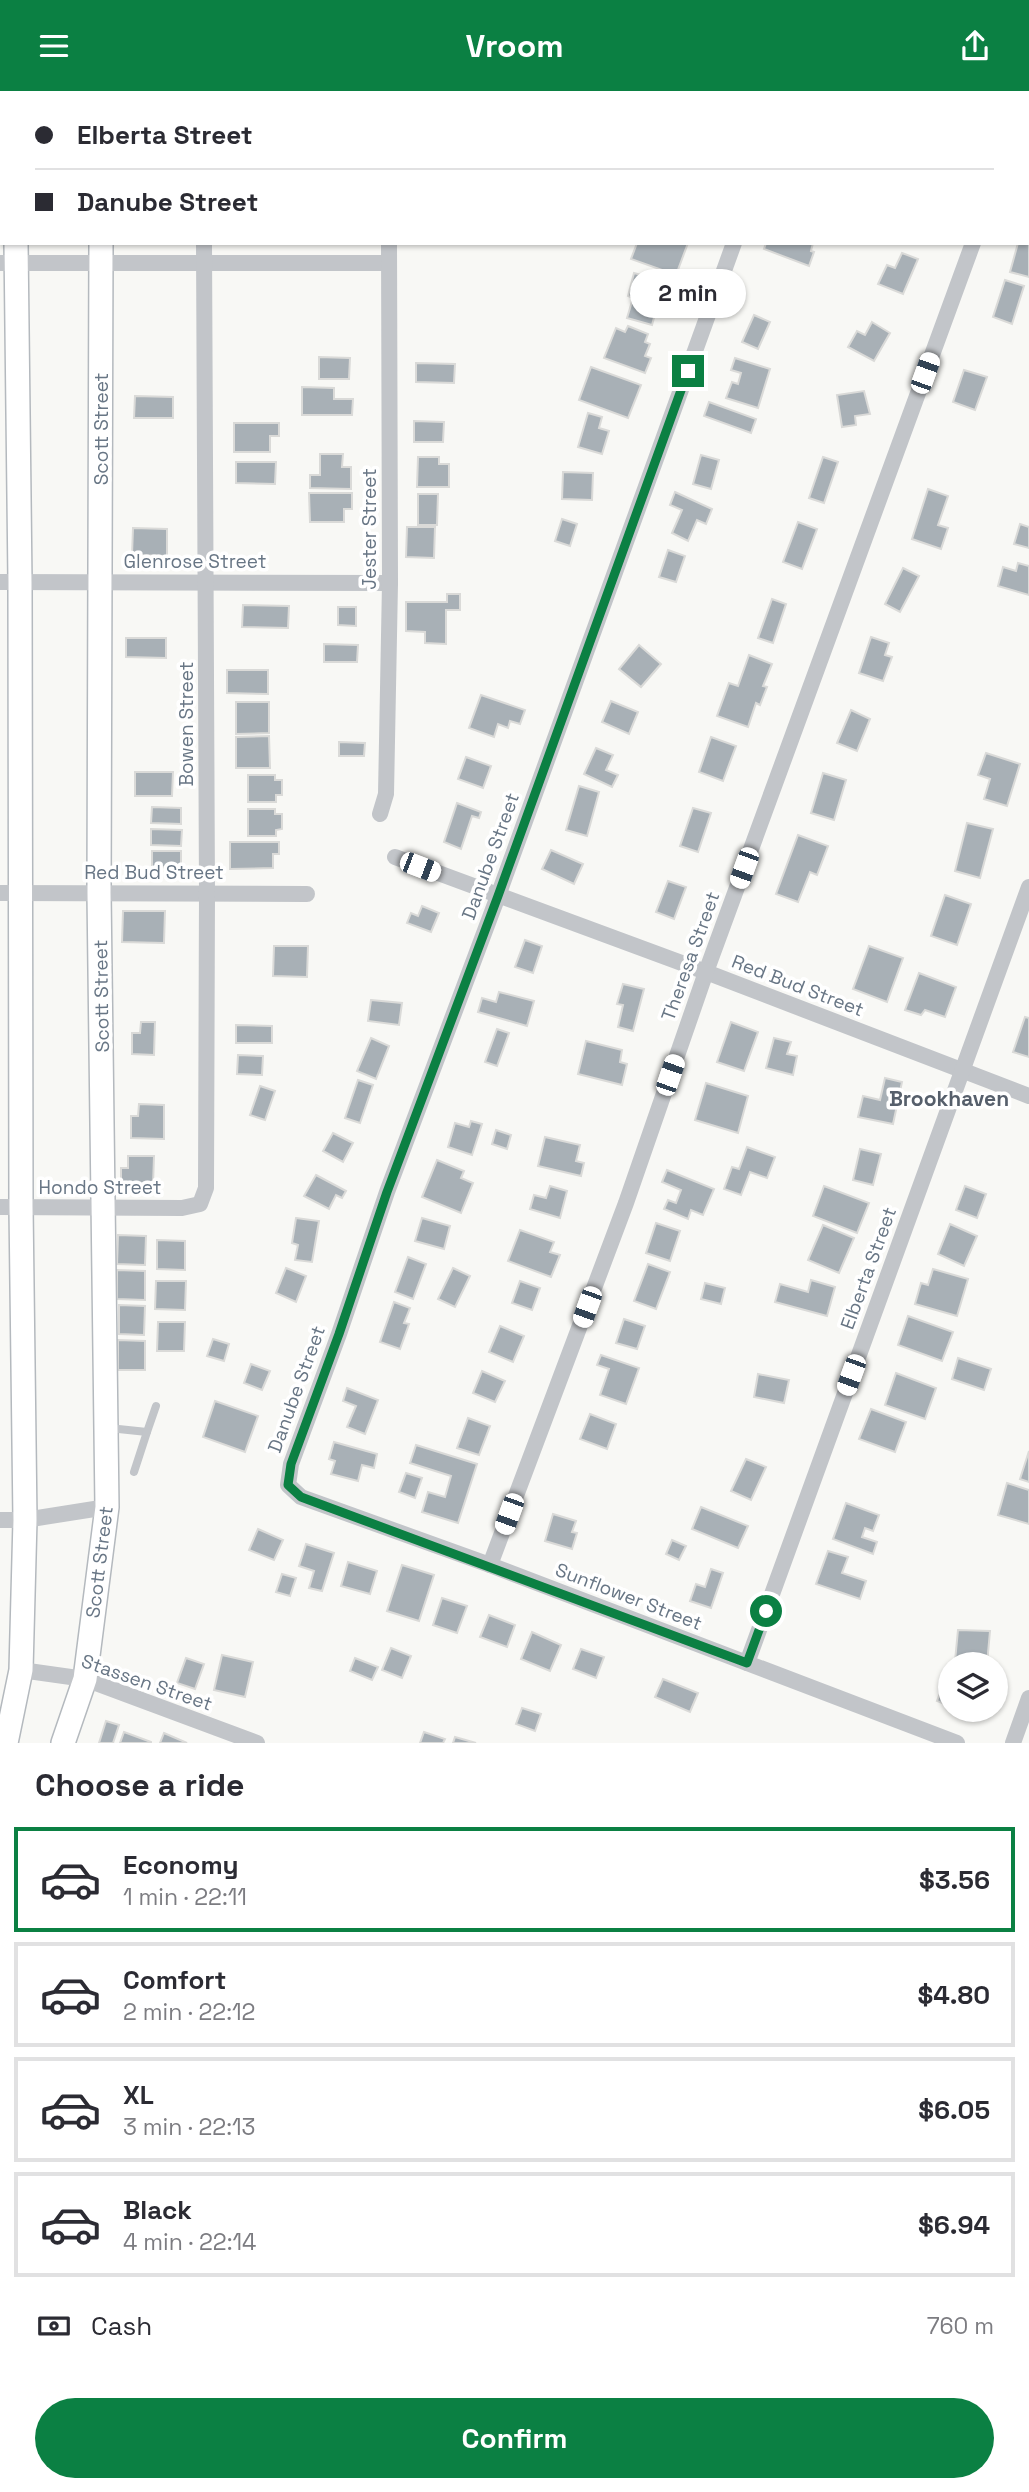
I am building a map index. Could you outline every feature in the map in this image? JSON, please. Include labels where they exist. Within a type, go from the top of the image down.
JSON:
[{"type":"main road","name":"Scott Street","points":[[63,1743],[85,1679],[107,1507],[99,893],[101,253]]},
{"type":"main road","points":[[6,1743],[21,1670],[25,1520],[11,1207],[11,256]]},
{"type":"street","name":"Bowen Street","points":[[200,1204],[206,1188],[204,245]]},
{"type":"street","name":"Jester Street","points":[[380,814],[386,793],[390,583],[389,245]]},
{"type":"street","name":"Danube Street","points":[[288,1485],[291,1464],[387,1192],[498,896],[733,245]]},
{"type":"street","name":"Theresa Street","points":[[490,1566],[626,1203],[706,972],[972,245]]},
{"type":"street","points":[[11,256],[101,253],[204,263],[389,263]]},
{"type":"street","name":"Glenrose Street","points":[[10,582],[390,583]]},
{"type":"street","name":"Red Bud Street","points":[[395,857],[1029,1096]]},
{"type":"street","name":"Elberta Street","points":[[747,1663],[1029,887]]},
{"type":"street","name":"Red Bud Street","points":[[10,893],[307,894]]},
{"type":"street","name":"Hondo Street","points":[[11,1207],[182,1208],[200,1204]]},
{"type":"street","name":"Sunflower Street","points":[[288,1485],[301,1497],[957,1743]]},
{"type":"street","points":[[0,1520],[25,1520],[107,1507]]},
{"type":"street","name":"Stassen Street","points":[[21,1670],[85,1679],[257,1743]]},
{"type":"street","points":[[1013,1743],[1029,1698]]},
{"type":"lane","points":[[134,1472],[156,1406]]},
{"type":"lane","points":[[106,1428],[147,1432]]},
{"type":"building","points":[[636,245],[687,245],[676,275],[631,259]]},
{"type":"building","points":[[765,245],[812,245],[811,251],[814,252],[809,266],[764,249]]},
{"type":"building","points":[[1017,245],[1029,245],[1029,277],[1010,272]]},
{"type":"building","points":[[902,253],[918,259],[903,294],[878,284],[887,265],[895,268]]},
{"type":"building","points":[[634,273],[680,286],[675,303],[659,299],[652,325],[627,318],[633,298],[628,296]]},
{"type":"building","points":[[1005,280],[1024,286],[1012,324],[993,317]]},
{"type":"building","points":[[754,315],[770,322],[758,349],[742,342]]},
{"type":"building","points":[[872,322],[890,333],[874,361],[848,347],[857,331],[865,335]]},
{"type":"building","points":[[628,326],[648,334],[645,342],[650,344],[645,356],[651,358],[645,373],[604,358],[616,328],[625,332]]},
{"type":"building","points":[[319,357],[350,358],[349,379],[319,379]]},
{"type":"building","points":[[735,358],[770,369],[758,408],[726,398],[732,382],[738,384],[741,373],[731,370]]},
{"type":"building","points":[[416,363],[455,364],[454,383],[416,382]]},
{"type":"building","points":[[591,367],[641,385],[628,418],[579,400]]},
{"type":"building","points":[[964,370],[987,377],[975,410],[953,402]]},
{"type":"building","points":[[302,387],[334,388],[334,399],[353,399],[352,415],[302,415]]},
{"type":"building","points":[[864,391],[870,414],[855,416],[856,425],[842,427],[837,395]]},
{"type":"building","points":[[135,396],[173,397],[173,418],[134,418]]},
{"type":"building","points":[[709,402],[756,419],[751,433],[704,416]]},
{"type":"building","points":[[588,413],[602,417],[599,428],[609,431],[602,454],[578,447]]},
{"type":"building","points":[[414,421],[444,422],[443,442],[414,442]]},
{"type":"building","points":[[234,423],[279,423],[279,436],[270,436],[270,452],[234,452]]},
{"type":"building","points":[[320,454],[343,454],[342,467],[351,467],[351,489],[310,488],[310,475],[320,475]]},
{"type":"building","points":[[701,455],[719,460],[711,489],[693,484]]},
{"type":"building","points":[[418,457],[439,457],[439,464],[449,464],[449,487],[417,487]]},
{"type":"building","points":[[823,457],[838,462],[824,503],[809,498]]},
{"type":"building","points":[[236,462],[276,462],[275,484],[236,483]]},
{"type":"building","points":[[563,472],[593,473],[592,500],[562,499]]},
{"type":"building","points":[[928,489],[948,496],[938,525],[948,528],[941,549],[912,539]]},
{"type":"building","points":[[675,492],[712,509],[706,524],[697,520],[688,541],[672,533],[682,510],[670,505]]},
{"type":"building","points":[[309,493],[352,493],[352,509],[344,509],[344,522],[310,522]]},
{"type":"building","points":[[418,494],[438,494],[437,525],[418,525]]},
{"type":"building","points":[[562,519],[577,524],[570,546],[555,541]]},
{"type":"building","points":[[798,522],[817,529],[802,569],[783,562]]},
{"type":"building","points":[[1020,524],[1029,527],[1029,548],[1014,544]]},
{"type":"building","points":[[407,527],[435,527],[434,558],[406,557]]},
{"type":"building","points":[[133,528],[167,529],[167,556],[132,555]]},
{"type":"building","points":[[668,550],[685,556],[676,582],[659,577]]},
{"type":"building","points":[[1018,563],[1029,566],[1029,595],[998,586],[1003,567],[1016,571]]},
{"type":"building","points":[[903,568],[919,576],[900,612],[885,604]]},
{"type":"building","points":[[447,594],[460,594],[460,610],[446,610],[446,644],[425,643],[425,632],[406,631],[406,602],[447,602]]},
{"type":"building","points":[[772,599],[786,604],[773,643],[758,638]]},
{"type":"building","points":[[243,605],[289,606],[288,628],[242,627]]},
{"type":"building","points":[[338,607],[356,607],[356,626],[338,625]]},
{"type":"building","points":[[871,637],[889,643],[885,655],[892,657],[883,681],[859,673]]},
{"type":"building","points":[[126,638],[166,638],[166,658],[126,657]]},
{"type":"building","points":[[324,644],[358,645],[357,662],[324,662]]},
{"type":"building","points":[[639,645],[661,664],[641,687],[619,669]]},
{"type":"building","points":[[749,655],[772,664],[763,686],[767,687],[760,705],[756,703],[748,727],[717,716],[729,683],[738,686]]},
{"type":"building","points":[[227,670],[268,670],[268,694],[227,693]]},
{"type":"building","points":[[481,695],[525,710],[520,724],[510,721],[508,728],[498,724],[494,737],[469,728]]},
{"type":"building","points":[[611,701],[638,712],[629,734],[602,722]]},
{"type":"building","points":[[236,702],[269,702],[269,733],[236,734]]},
{"type":"building","points":[[851,710],[870,719],[857,751],[837,743]]},
{"type":"building","points":[[269,736],[270,768],[236,768],[236,737]]},
{"type":"building","points":[[711,737],[736,746],[723,781],[699,772]]},
{"type":"building","points":[[339,742],[365,743],[364,756],[339,756]]},
{"type":"building","points":[[596,748],[613,755],[606,770],[618,775],[612,787],[584,774]]},
{"type":"building","points":[[986,753],[1020,764],[1007,806],[984,799],[990,779],[978,775]]},
{"type":"building","points":[[466,757],[491,766],[483,788],[458,779]]},
{"type":"building","points":[[135,772],[173,772],[172,796],[135,796]]},
{"type":"building","points":[[823,773],[846,780],[834,820],[811,813]]},
{"type":"building","points":[[248,775],[275,775],[275,780],[282,780],[282,795],[276,795],[276,802],[248,802]]},
{"type":"building","points":[[579,786],[599,792],[587,836],[566,830]]},
{"type":"building","points":[[457,803],[481,812],[479,818],[472,816],[461,849],[444,842]]},
{"type":"building","points":[[152,807],[181,808],[181,824],[151,823]]},
{"type":"building","points":[[693,808],[711,813],[698,852],[680,846]]},
{"type":"building","points":[[248,809],[275,809],[275,814],[282,814],[282,829],[276,830],[276,836],[248,836]]},
{"type":"building","points":[[967,823],[993,829],[980,878],[955,871]]},
{"type":"building","points":[[151,829],[182,830],[181,846],[151,845]]},
{"type":"building","points":[[798,835],[828,846],[817,875],[810,872],[798,902],[776,894]]},
{"type":"building","points":[[230,842],[279,842],[279,854],[273,854],[273,868],[230,869]]},
{"type":"building","points":[[551,850],[583,864],[574,884],[542,869]]},
{"type":"building","points":[[152,851],[181,851],[181,868],[152,867]]},
{"type":"building","points":[[668,881],[686,887],[674,919],[656,912]]},
{"type":"building","points":[[945,895],[971,904],[957,945],[931,936]]},
{"type":"building","points":[[422,906],[439,913],[431,932],[407,923],[411,913],[418,916]]},
{"type":"building","points":[[123,911],[165,911],[164,943],[122,942]]},
{"type":"building","points":[[525,940],[542,946],[533,973],[515,967]]},
{"type":"building","points":[[274,946],[308,946],[307,977],[273,976]]},
{"type":"building","points":[[869,946],[903,958],[887,1002],[853,989]]},
{"type":"building","points":[[919,973],[956,987],[945,1017],[925,1010],[921,1015],[905,1010]]},
{"type":"building","points":[[623,984],[644,989],[633,1031],[618,1027],[623,1005],[617,1004]]},
{"type":"building","points":[[499,992],[534,1001],[527,1026],[478,1012],[482,998],[496,1002]]},
{"type":"building","points":[[371,1000],[402,1003],[399,1025],[368,1021]]},
{"type":"building","points":[[1025,1017],[1029,1018],[1029,1057],[1013,1052]]},
{"type":"building","points":[[141,1022],[155,1022],[154,1055],[132,1054],[132,1033],[140,1033]]},
{"type":"building","points":[[731,1022],[758,1032],[744,1071],[717,1062]]},
{"type":"building","points":[[236,1025],[272,1026],[272,1043],[236,1043]]},
{"type":"building","points":[[497,1029],[509,1033],[497,1066],[485,1062]]},
{"type":"building","points":[[371,1038],[389,1046],[376,1079],[357,1071]]},
{"type":"building","points":[[774,1038],[791,1042],[787,1054],[797,1056],[793,1075],[766,1068]]},
{"type":"building","points":[[586,1041],[622,1050],[620,1062],[627,1064],[622,1085],[578,1074]]},
{"type":"building","points":[[238,1055],[263,1056],[262,1075],[237,1074]]},
{"type":"building","points":[[885,1078],[902,1082],[893,1124],[858,1117],[863,1096],[880,1100]]},
{"type":"building","points":[[358,1080],[373,1085],[360,1123],[345,1118]]},
{"type":"building","points":[[706,1083],[748,1096],[738,1133],[695,1120]]},
{"type":"building","points":[[260,1086],[275,1091],[265,1120],[250,1115]]},
{"type":"building","points":[[139,1104],[164,1105],[164,1139],[131,1138],[131,1116],[138,1116]]},
{"type":"building","points":[[471,1121],[482,1124],[472,1155],[448,1147],[455,1123],[469,1127]]},
{"type":"building","points":[[496,1130],[511,1135],[507,1149],[492,1144]]},
{"type":"building","points":[[333,1133],[353,1143],[343,1162],[323,1151]]},
{"type":"building","points":[[545,1137],[580,1145],[576,1161],[584,1163],[581,1176],[538,1166]]},
{"type":"building","points":[[747,1147],[775,1157],[767,1178],[750,1172],[741,1195],[724,1189],[732,1167],[739,1169]]},
{"type":"building","points":[[860,1149],[881,1154],[873,1185],[853,1180]]},
{"type":"building","points":[[128,1156],[154,1156],[153,1185],[121,1184],[121,1168],[128,1168]]},
{"type":"building","points":[[437,1160],[464,1171],[461,1178],[473,1183],[461,1213],[422,1197]]},
{"type":"building","points":[[667,1170],[714,1189],[703,1215],[691,1210],[688,1219],[664,1209],[668,1200],[676,1203],[681,1190],[662,1182]]},
{"type":"building","points":[[316,1175],[346,1191],[342,1198],[336,1195],[329,1209],[304,1196]]},
{"type":"building","points":[[550,1186],[567,1191],[560,1218],[530,1209],[534,1195],[546,1198]]},
{"type":"building","points":[[824,1186],[869,1203],[857,1233],[813,1216]]},
{"type":"building","points":[[965,1186],[986,1194],[977,1218],[956,1210]]},
{"type":"building","points":[[296,1218],[319,1221],[312,1262],[295,1260],[298,1245],[292,1243]]},
{"type":"building","points":[[422,1218],[450,1226],[444,1249],[415,1241]]},
{"type":"building","points":[[656,1223],[680,1231],[670,1261],[646,1253]]},
{"type":"building","points":[[950,1224],[977,1236],[964,1266],[938,1254]]},
{"type":"building","points":[[823,1225],[854,1238],[839,1273],[808,1260]]},
{"type":"building","points":[[520,1230],[554,1242],[550,1252],[560,1255],[551,1277],[508,1261]]},
{"type":"building","points":[[118,1235],[146,1236],[145,1265],[117,1264]]},
{"type":"building","points":[[157,1240],[185,1241],[185,1270],[157,1269]]},
{"type":"building","points":[[408,1257],[426,1264],[413,1299],[395,1292]]},
{"type":"building","points":[[648,1264],[670,1272],[656,1309],[634,1301]]},
{"type":"building","points":[[286,1268],[306,1276],[296,1302],[276,1293]]},
{"type":"building","points":[[453,1268],[470,1276],[455,1307],[438,1299]]},
{"type":"building","points":[[933,1269],[968,1279],[957,1316],[915,1304],[921,1283],[928,1285]]},
{"type":"building","points":[[117,1270],[145,1271],[145,1300],[117,1299]]},
{"type":"building","points":[[811,1280],[835,1287],[827,1316],[775,1302],[780,1284],[808,1292]]},
{"type":"building","points":[[156,1281],[186,1281],[185,1310],[155,1309]]},
{"type":"building","points":[[520,1281],[540,1288],[532,1310],[512,1303]]},
{"type":"building","points":[[705,1283],[725,1288],[721,1304],[701,1299]]},
{"type":"building","points":[[394,1302],[410,1308],[404,1323],[409,1324],[400,1349],[380,1342]]},
{"type":"building","points":[[119,1305],[145,1306],[144,1335],[119,1334]]},
{"type":"building","points":[[908,1316],[953,1332],[942,1361],[898,1345]]},
{"type":"building","points":[[624,1319],[645,1326],[637,1349],[616,1343]]},
{"type":"building","points":[[158,1322],[185,1322],[184,1351],[157,1351]]},
{"type":"building","points":[[500,1326],[524,1336],[513,1362],[489,1352]]},
{"type":"building","points":[[213,1339],[229,1344],[224,1361],[207,1356]]},
{"type":"building","points":[[118,1340],[145,1341],[145,1370],[118,1370]]},
{"type":"building","points":[[601,1355],[639,1368],[626,1404],[600,1395],[609,1369],[597,1365]]},
{"type":"building","points":[[958,1358],[991,1369],[984,1390],[952,1379]]},
{"type":"building","points":[[251,1364],[270,1371],[262,1390],[244,1383]]},
{"type":"building","points":[[482,1371],[505,1381],[495,1402],[473,1393]]},
{"type":"building","points":[[896,1373],[936,1388],[925,1419],[885,1405]]},
{"type":"building","points":[[758,1374],[789,1380],[784,1403],[754,1397]]},
{"type":"building","points":[[347,1388],[378,1400],[365,1434],[347,1427],[356,1406],[343,1401]]},
{"type":"building","points":[[215,1401],[258,1416],[245,1452],[203,1437]]},
{"type":"building","points":[[871,1409],[906,1422],[895,1452],[859,1439]]},
{"type":"building","points":[[590,1414],[616,1424],[607,1449],[580,1439]]},
{"type":"building","points":[[468,1418],[490,1426],[479,1455],[457,1448]]},
{"type":"building","points":[[334,1442],[377,1454],[374,1468],[362,1465],[358,1481],[331,1474],[335,1461],[329,1459]]},
{"type":"building","points":[[416,1445],[477,1464],[458,1523],[422,1512],[428,1492],[445,1497],[451,1476],[410,1463]]},
{"type":"building","points":[[1029,1451],[1029,1482],[1020,1479]]},
{"type":"building","points":[[746,1459],[766,1467],[751,1500],[731,1491]]},
{"type":"building","points":[[406,1473],[422,1478],[415,1498],[399,1492]]},
{"type":"building","points":[[1007,1483],[1029,1490],[1029,1524],[998,1515]]},
{"type":"building","points":[[846,1503],[879,1515],[873,1531],[865,1528],[862,1537],[877,1542],[873,1554],[833,1539]]},
{"type":"building","points":[[701,1507],[748,1526],[738,1548],[692,1529]]},
{"type":"building","points":[[553,1514],[576,1521],[572,1532],[577,1533],[572,1549],[545,1541]]},
{"type":"building","points":[[258,1529],[283,1540],[274,1560],[249,1550]]},
{"type":"building","points":[[672,1540],[686,1546],[679,1560],[666,1554]]},
{"type":"building","points":[[306,1544],[334,1553],[322,1591],[309,1588],[314,1571],[299,1566]]},
{"type":"building","points":[[828,1551],[848,1557],[842,1573],[866,1581],[860,1599],[816,1584]]},
{"type":"building","points":[[348,1562],[377,1571],[370,1594],[341,1586]]},
{"type":"building","points":[[402,1565],[434,1575],[419,1621],[387,1611]]},
{"type":"building","points":[[711,1569],[723,1573],[711,1608],[690,1601],[696,1584],[705,1587]]},
{"type":"building","points":[[282,1574],[296,1578],[290,1596],[276,1592]]},
{"type":"building","points":[[442,1598],[467,1606],[457,1633],[433,1625]]},
{"type":"building","points":[[489,1615],[515,1625],[507,1647],[480,1637]]},
{"type":"building","points":[[958,1630],[990,1631],[988,1652],[956,1652]]},
{"type":"building","points":[[532,1632],[561,1645],[550,1671],[521,1659]]},
{"type":"building","points":[[391,1648],[411,1656],[402,1678],[382,1670]]},
{"type":"building","points":[[581,1649],[604,1657],[596,1678],[573,1669]]},
{"type":"building","points":[[222,1655],[253,1662],[245,1697],[214,1690]]},
{"type":"building","points":[[186,1658],[204,1664],[195,1689],[177,1683]]},
{"type":"building","points":[[355,1658],[378,1667],[372,1680],[350,1671]]},
{"type":"building","points":[[663,1679],[698,1693],[690,1712],[655,1697]]},
{"type":"building","points":[[522,1708],[541,1714],[535,1731],[516,1724]]},
{"type":"building","points":[[106,1721],[119,1725],[113,1743],[99,1743]]},
{"type":"building","points":[[124,1732],[151,1742],[151,1743],[120,1743]]},
{"type":"building","points":[[424,1732],[445,1739],[443,1743],[420,1743]]},
{"type":"building","points":[[164,1733],[187,1743],[160,1743]]},
{"type":"building","points":[[455,1737],[476,1743],[453,1743]]},
{"type":"district","name":"Brookhaven","points":[[949,1099]]},
{"type":"route","points":[[688,371],[498,896],[387,1192],[291,1464],[288,1485],[301,1497],[747,1663],[766,1611]]}]
